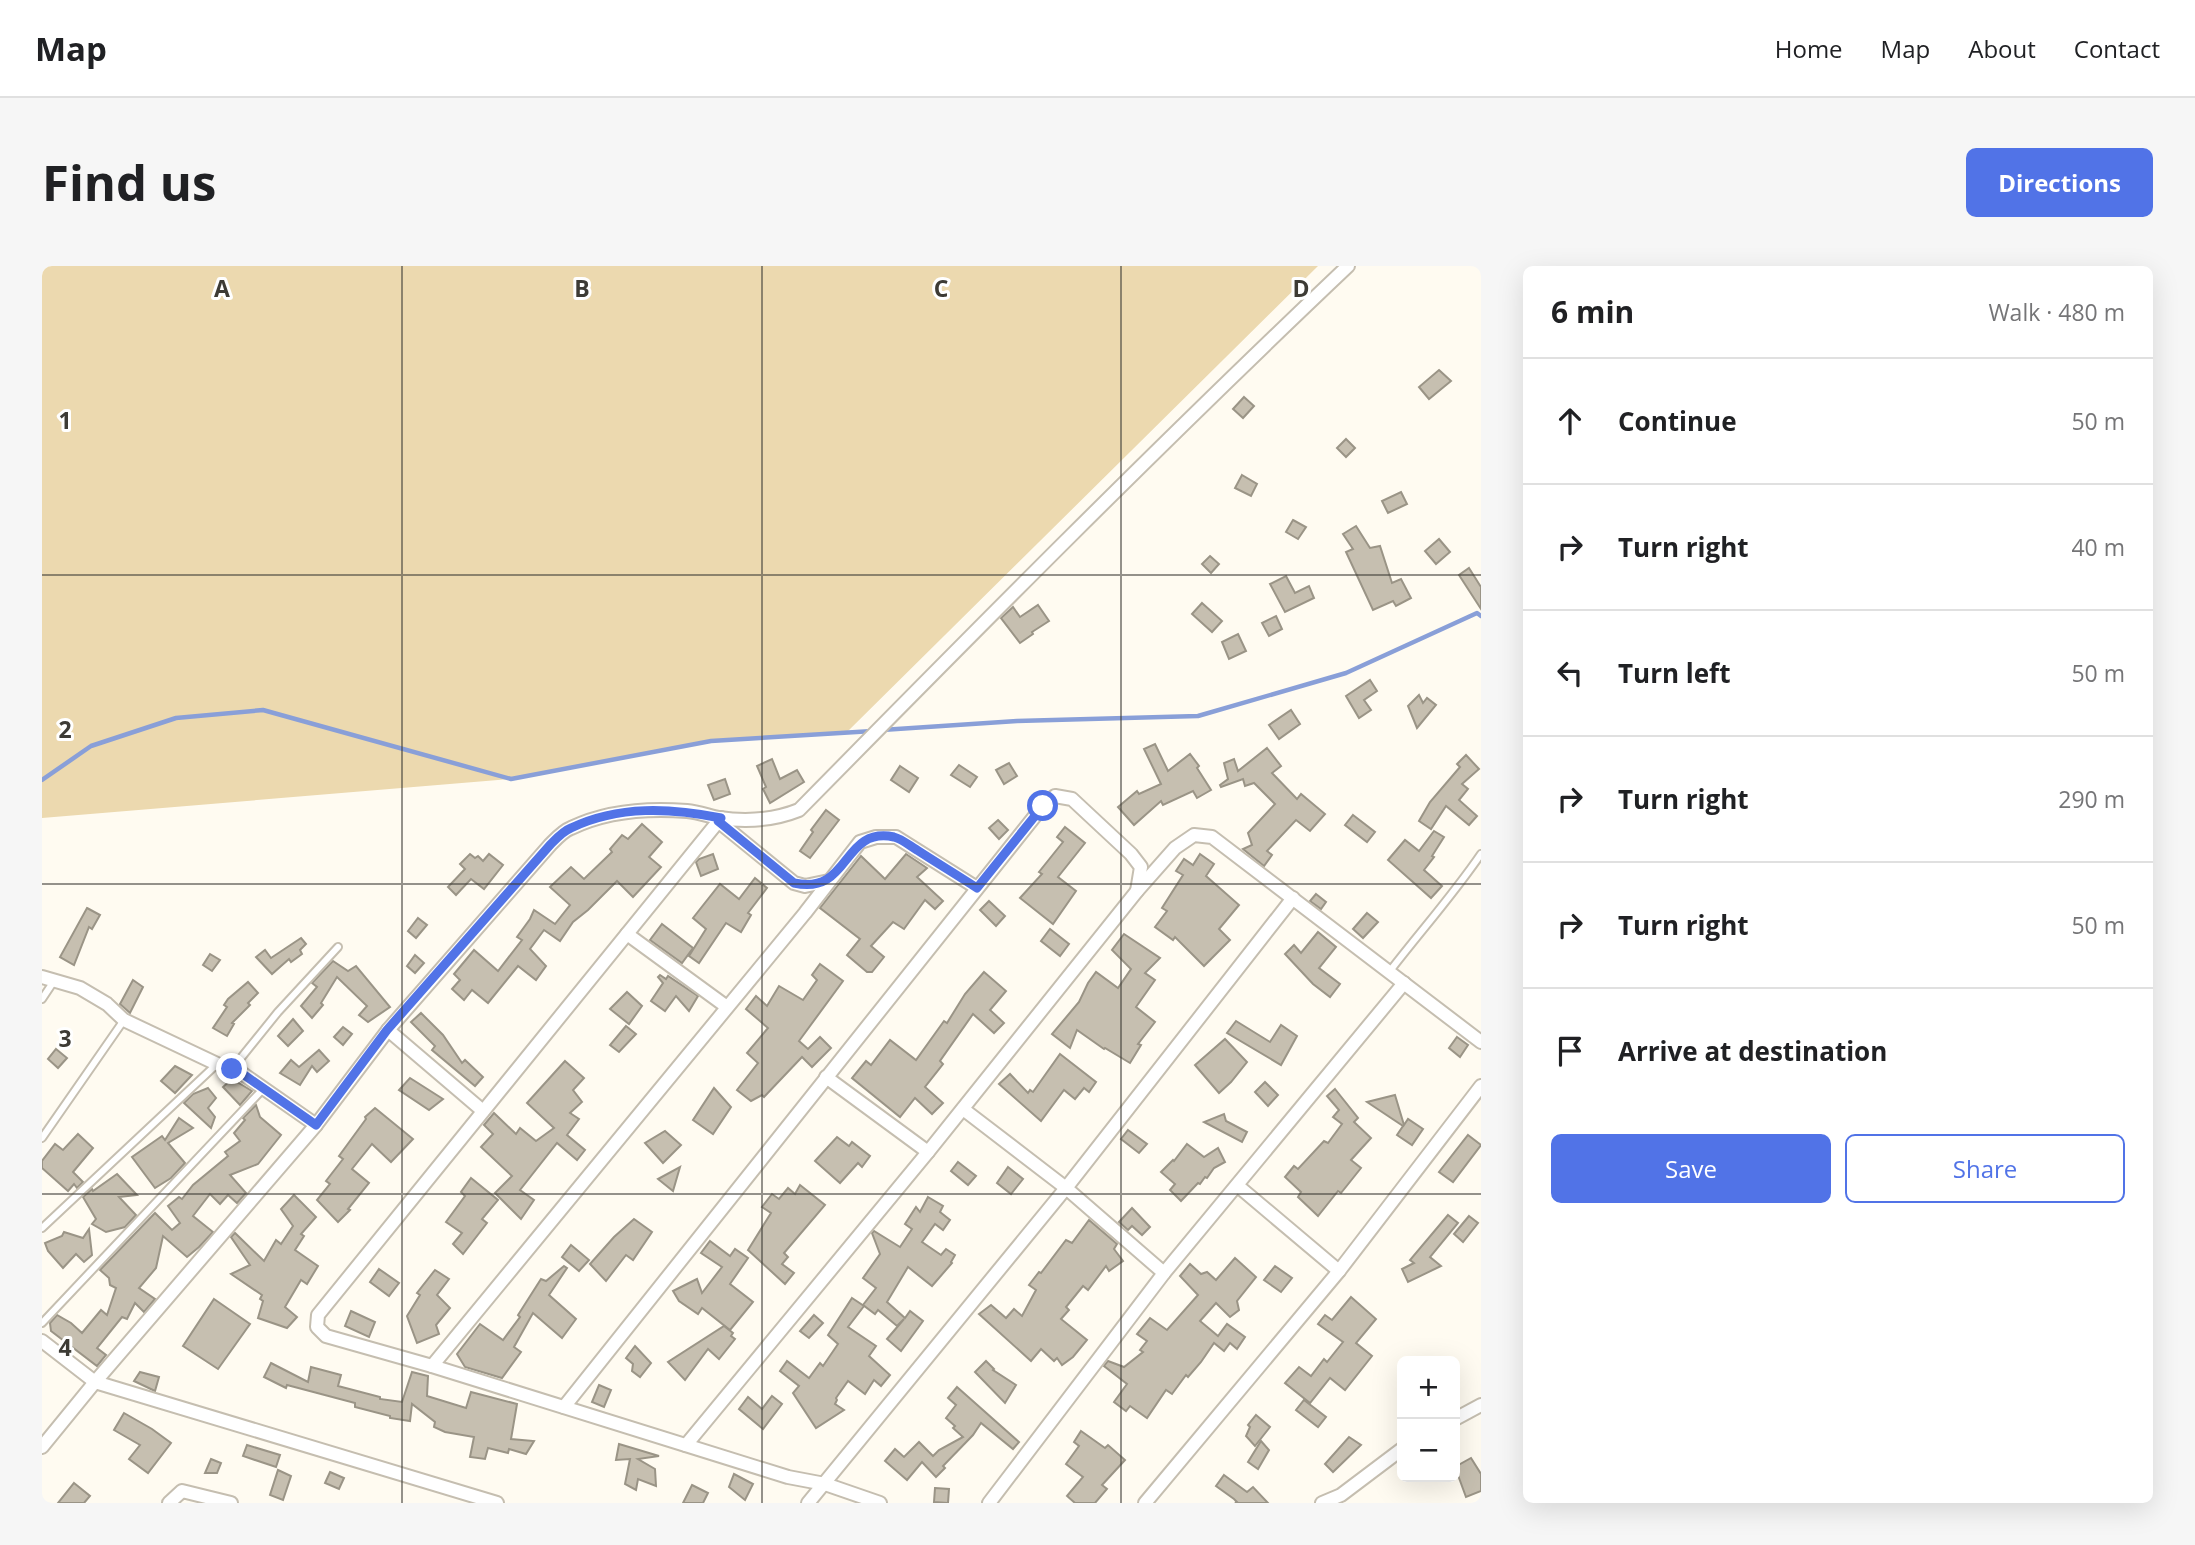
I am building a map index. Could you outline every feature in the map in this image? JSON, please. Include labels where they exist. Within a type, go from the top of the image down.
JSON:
[{"type":"street","points":[[42,1447],[94,1382],[316,1125],[387,1030],[550,845],[569,828],[618,813],[645,809],[690,811],[720,820],[764,820],[799,810],[1202,405],[1348,266]]},
{"type":"street","points":[[564,1407],[1043,806],[1055,796],[1072,799],[1131,854],[1141,867],[1137,891]]},
{"type":"street","points":[[720,820],[794,883],[805,886],[829,881]]},
{"type":"street","points":[[720,820],[318,1315],[317,1327],[326,1336],[432,1366],[788,1478],[825,1484],[880,1503]]},
{"type":"street","points":[[686,1445],[928,1153],[1137,891],[1175,848],[1194,835],[1212,837],[1481,1042]]},
{"type":"street","points":[[432,1366],[860,842],[885,836],[896,837],[977,888]]},
{"type":"street","points":[[808,1503],[1066,1188],[1293,898]]},
{"type":"street","points":[[627,934],[727,1007]]},
{"type":"street","points":[[48,979],[80,988],[107,1004],[124,1020],[217,1064],[240,1072],[316,1125]]},
{"type":"street","points":[[989,1503],[1164,1273],[1404,983]]},
{"type":"street","points":[[387,1030],[483,1111]]},
{"type":"street","points":[[826,1077],[928,1153]]},
{"type":"street","points":[[1145,1503],[1339,1271],[1481,1086]]},
{"type":"street","points":[[963,1109],[1066,1188],[1164,1273]]},
{"type":"street","points":[[1238,1186],[1339,1271]]},
{"type":"street","points":[[42,1341],[94,1382],[497,1503]]},
{"type":"street","points":[[1460,1416],[1481,1405]]},
{"type":"street","points":[[1322,1503],[1341,1495],[1397,1453]]},
{"type":"street","points":[[169,1503],[182,1491],[231,1503]]},
{"type":"lane","points":[[1390,971],[1459,887],[1481,854]]},
{"type":"lane","points":[[232,1069],[338,947]]},
{"type":"lane","points":[[42,999],[48,979]]},
{"type":"lane","points":[[42,1138],[124,1020]]},
{"type":"lane","points":[[42,1228],[217,1064]]},
{"type":"lane","points":[[42,1323],[264,1088]]},
{"type":"shaded area","points":[[42,266],[1318,266],[847,732],[711,741],[511,779],[42,818]]},
{"type":"building","points":[[1439,370],[1451,381],[1429,399],[1419,387]]},
{"type":"building","points":[[1244,397],[1254,406],[1243,418],[1233,409]]},
{"type":"building","points":[[1346,439],[1355,448],[1346,457],[1337,448]]},
{"type":"building","points":[[1242,475],[1257,484],[1251,496],[1235,488]]},
{"type":"building","points":[[1401,492],[1407,504],[1388,513],[1382,501]]},
{"type":"building","points":[[1293,520],[1306,527],[1298,539],[1286,532]]},
{"type":"building","points":[[1356,526],[1370,548],[1380,546],[1392,583],[1401,579],[1411,598],[1396,606],[1393,601],[1373,610],[1346,552],[1353,549],[1343,534]]},
{"type":"building","points":[[1439,539],[1450,552],[1436,564],[1425,551]]},
{"type":"building","points":[[1210,556],[1219,564],[1211,573],[1202,564]]},
{"type":"building","points":[[1469,568],[1481,587],[1481,609],[1459,575]]},
{"type":"building","points":[[1286,576],[1295,593],[1309,586],[1314,598],[1285,612],[1270,584]]},
{"type":"building","points":[[1202,603],[1222,621],[1212,632],[1192,614]]},
{"type":"building","points":[[1038,605],[1049,621],[1020,643],[1001,618],[1013,607],[1020,617]]},
{"type":"building","points":[[1276,616],[1282,629],[1269,636],[1262,623]]},
{"type":"building","points":[[1238,634],[1246,651],[1229,659],[1222,642]]},
{"type":"building","points":[[1370,680],[1377,691],[1364,700],[1371,710],[1359,718],[1346,696]]},
{"type":"building","points":[[1419,695],[1423,703],[1427,698],[1436,705],[1417,728],[1408,706]]},
{"type":"building","points":[[1291,710],[1300,724],[1279,739],[1269,725]]},
{"type":"building","points":[[1155,744],[1168,771],[1190,754],[1211,790],[1197,798],[1193,791],[1163,805],[1161,801],[1134,825],[1118,807],[1137,791],[1139,794],[1161,784],[1144,749]]},
{"type":"building","points":[[1267,748],[1281,766],[1272,773],[1297,799],[1301,794],[1325,814],[1310,831],[1296,820],[1267,851],[1272,855],[1264,866],[1243,849],[1252,845],[1248,833],[1275,804],[1254,783],[1245,786],[1243,779],[1221,787],[1220,785],[1228,779],[1224,763],[1234,759],[1238,771]]},
{"type":"building","points":[[1466,755],[1479,769],[1462,784],[1468,789],[1459,800],[1477,816],[1469,825],[1446,806],[1431,829],[1419,821],[1430,802],[1460,767],[1457,764]]},
{"type":"building","points":[[772,759],[780,779],[797,770],[804,782],[770,803],[757,766]]},
{"type":"building","points":[[1009,763],[1017,776],[1004,784],[996,770]]},
{"type":"building","points":[[959,765],[977,777],[970,787],[951,775]]},
{"type":"building","points":[[900,766],[918,778],[909,792],[891,780]]},
{"type":"building","points":[[725,779],[730,794],[714,800],[708,785]]},
{"type":"building","points":[[826,810],[839,820],[810,858],[800,851]]},
{"type":"building","points":[[1353,815],[1375,832],[1367,842],[1345,825]]},
{"type":"building","points":[[998,820],[1008,830],[999,839],[989,828]]},
{"type":"building","points":[[642,824],[662,842],[649,857],[661,867],[633,897],[617,881],[573,922],[560,941],[544,930],[530,949],[546,966],[536,980],[518,966],[488,1003],[472,990],[464,1000],[452,989],[460,980],[454,974],[474,950],[498,971],[522,940],[517,937],[534,910],[555,924],[570,905],[550,887],[571,867],[584,879],[612,852],[610,849],[622,835],[628,839]]},
{"type":"building","points":[[1065,827],[1085,843],[1058,877],[1076,891],[1053,924],[1020,898],[1042,874],[1039,872],[1063,842],[1057,837]]},
{"type":"building","points":[[1434,831],[1444,837],[1424,870],[1442,886],[1431,898],[1388,860],[1405,840],[1419,851]]},
{"type":"building","points":[[470,854],[483,861],[489,854],[503,865],[484,889],[471,879],[456,895],[448,887],[465,869],[460,864]]},
{"type":"building","points":[[713,854],[718,869],[701,876],[696,862]]},
{"type":"building","points":[[906,854],[927,868],[917,877],[943,901],[935,909],[925,900],[904,929],[893,922],[871,946],[884,957],[872,972],[867,972],[847,955],[860,939],[820,908],[861,856],[885,879]]},
{"type":"building","points":[[1200,854],[1214,864],[1206,876],[1239,905],[1219,929],[1230,940],[1204,966],[1175,937],[1173,940],[1155,927],[1167,911],[1162,908],[1183,875],[1176,871],[1184,859],[1193,865]]},
{"type":"building","points":[[755,878],[767,888],[748,913],[751,915],[741,932],[726,923],[699,963],[689,956],[706,929],[693,918],[720,884],[739,899]]},
{"type":"building","points":[[1316,894],[1326,902],[1321,909],[1310,901]]},
{"type":"building","points":[[989,901],[1005,916],[996,926],[980,910]]},
{"type":"building","points":[[87,908],[100,915],[92,929],[89,927],[74,965],[60,957]]},
{"type":"building","points":[[1367,913],[1378,922],[1363,938],[1353,929]]},
{"type":"building","points":[[418,918],[427,925],[416,938],[408,931]]},
{"type":"building","points":[[662,924],[693,948],[682,963],[650,940]]},
{"type":"building","points":[[1050,929],[1069,944],[1060,956],[1041,941]]},
{"type":"building","points":[[1318,932],[1336,947],[1319,968],[1340,984],[1330,997],[1313,984],[1285,954],[1294,945],[1301,953]]},
{"type":"building","points":[[1124,934],[1160,958],[1145,973],[1155,980],[1136,1007],[1155,1022],[1138,1044],[1141,1045],[1130,1063],[1077,1030],[1070,1048],[1052,1034],[1079,1002],[1096,972],[1118,988],[1131,969],[1112,950]]},
{"type":"building","points":[[301,938],[306,944],[300,950],[302,954],[291,962],[289,959],[272,974],[256,957],[265,950],[271,958]]},
{"type":"building","points":[[210,954],[220,960],[212,971],[203,965]]},
{"type":"building","points":[[415,955],[424,963],[415,973],[407,966]]},
{"type":"building","points":[[333,961],[348,971],[356,966],[390,1007],[368,1022],[359,1015],[367,1006],[337,977],[321,1003],[323,1005],[312,1018],[301,1006],[317,987],[312,983]]},
{"type":"building","points":[[820,964],[843,981],[799,1041],[808,1049],[820,1037],[831,1048],[812,1067],[802,1057],[764,1097],[762,1095],[751,1101],[737,1090],[758,1063],[747,1053],[768,1028],[746,1009],[756,996],[767,1006],[779,986],[803,1000],[817,980],[812,975]]},
{"type":"building","points":[[984,972],[1006,991],[990,1010],[1004,1023],[994,1033],[973,1014],[940,1061],[943,1064],[925,1087],[943,1103],[932,1114],[915,1098],[900,1117],[852,1078],[866,1061],[871,1065],[890,1040],[916,1060]]},
{"type":"building","points":[[660,975],[666,979],[668,976],[698,996],[689,1011],[676,996],[665,1011],[651,1001],[663,983],[658,977]]},
{"type":"building","points":[[133,980],[143,987],[130,1013],[120,1004]]},
{"type":"building","points":[[248,982],[258,993],[232,1023],[234,1024],[227,1036],[213,1028],[227,1007],[224,1005],[228,999]]},
{"type":"building","points":[[627,992],[642,1006],[629,1024],[610,1009]]},
{"type":"building","points":[[421,1013],[443,1035],[462,1063],[465,1060],[483,1077],[475,1086],[432,1050],[435,1046],[411,1022]]},
{"type":"building","points":[[293,1019],[303,1031],[288,1046],[278,1036]]},
{"type":"building","points":[[1236,1021],[1270,1042],[1281,1025],[1297,1036],[1281,1065],[1227,1033]]},
{"type":"building","points":[[626,1026],[636,1034],[619,1052],[610,1045]]},
{"type":"building","points":[[343,1027],[352,1034],[343,1045],[334,1037]]},
{"type":"building","points":[[1457,1037],[1468,1045],[1460,1057],[1449,1048]]},
{"type":"building","points":[[1225,1039],[1247,1062],[1219,1093],[1195,1065]]},
{"type":"building","points":[[56,1049],[67,1058],[58,1068],[48,1059]]},
{"type":"building","points":[[319,1050],[329,1061],[317,1072],[312,1066],[300,1085],[280,1073],[291,1060],[299,1067]]},
{"type":"building","points":[[1060,1054],[1096,1082],[1089,1092],[1084,1088],[1075,1099],[1064,1090],[1041,1121],[999,1084],[1010,1074],[1028,1093],[1030,1090],[1033,1092]]},
{"type":"building","points":[[565,1061],[584,1078],[573,1090],[582,1102],[570,1113],[579,1119],[567,1135],[585,1150],[577,1160],[557,1143],[520,1190],[534,1200],[521,1219],[495,1193],[512,1176],[481,1147],[493,1134],[484,1125],[494,1113],[516,1134],[520,1128],[536,1141],[554,1128],[527,1103]]},
{"type":"building","points":[[175,1066],[192,1075],[175,1093],[161,1081]]},
{"type":"building","points":[[410,1078],[443,1099],[429,1110],[399,1090]]},
{"type":"building","points":[[232,1079],[252,1091],[240,1105],[223,1087]]},
{"type":"building","points":[[1265,1082],[1278,1095],[1268,1106],[1255,1092]]},
{"type":"building","points":[[208,1088],[216,1098],[208,1108],[215,1117],[211,1128],[184,1103],[193,1094]]},
{"type":"building","points":[[714,1088],[731,1107],[713,1134],[693,1120]]},
{"type":"building","points":[[1335,1089],[1358,1118],[1354,1122],[1371,1138],[1351,1160],[1361,1168],[1318,1216],[1298,1197],[1301,1192],[1285,1177],[1294,1166],[1298,1169],[1324,1141],[1328,1143],[1342,1124],[1333,1117],[1339,1110],[1327,1096]]},
{"type":"building","points":[[1395,1095],[1404,1125],[1408,1119],[1423,1129],[1412,1145],[1397,1135],[1403,1126],[1367,1102]]},
{"type":"building","points":[[256,1105],[260,1117],[281,1135],[258,1164],[230,1175],[246,1193],[237,1203],[228,1195],[220,1204],[210,1194],[193,1216],[213,1232],[187,1257],[163,1236],[156,1268],[139,1288],[155,1299],[144,1312],[135,1303],[127,1319],[122,1317],[97,1348],[106,1355],[97,1366],[51,1331],[50,1323],[57,1315],[82,1333],[101,1310],[107,1315],[116,1288],[110,1285],[109,1278],[100,1270],[155,1213],[172,1230],[180,1223],[168,1206],[179,1197],[182,1199],[193,1185],[228,1156],[225,1152],[240,1141],[234,1133],[245,1120],[243,1118]]},
{"type":"building","points":[[375,1108],[413,1139],[391,1162],[372,1144],[352,1169],[369,1183],[338,1222],[317,1200],[330,1184],[326,1181],[343,1159],[339,1156],[365,1117]]},
{"type":"building","points":[[1224,1114],[1226,1121],[1247,1132],[1242,1142],[1204,1122]]},
{"type":"building","points":[[179,1118],[193,1128],[168,1143],[185,1163],[171,1178],[155,1188],[132,1157],[162,1136],[165,1140]]},
{"type":"building","points":[[1128,1130],[1147,1144],[1139,1153],[1121,1139]]},
{"type":"building","points":[[665,1131],[681,1145],[663,1163],[645,1143]]},
{"type":"building","points":[[78,1134],[93,1148],[73,1172],[83,1182],[77,1188],[74,1184],[68,1191],[42,1168],[42,1161],[55,1144],[63,1150]]},
{"type":"building","points":[[1468,1135],[1481,1145],[1453,1182],[1439,1172]]},
{"type":"building","points":[[837,1137],[849,1146],[852,1142],[870,1156],[862,1167],[858,1163],[840,1183],[815,1161]]},
{"type":"building","points":[[1187,1144],[1204,1157],[1218,1148],[1225,1162],[1214,1168],[1207,1178],[1198,1183],[1181,1201],[1170,1190],[1175,1184],[1161,1172]]},
{"type":"building","points":[[958,1162],[976,1176],[968,1185],[951,1171]]},
{"type":"building","points":[[680,1167],[673,1191],[658,1179]]},
{"type":"building","points":[[1008,1167],[1023,1179],[1011,1194],[997,1183]]},
{"type":"building","points":[[117,1174],[137,1195],[119,1197],[136,1215],[125,1227],[106,1232],[92,1224],[96,1219],[83,1197]]},
{"type":"building","points":[[471,1178],[498,1200],[482,1219],[487,1223],[463,1254],[453,1244],[462,1233],[446,1222],[465,1196],[461,1192]]},
{"type":"building","points":[[800,1185],[825,1205],[784,1253],[788,1257],[782,1264],[794,1273],[785,1284],[748,1250],[771,1213],[762,1207],[772,1194],[779,1199],[788,1188],[795,1194]]},
{"type":"building","points":[[294,1195],[316,1217],[301,1234],[304,1236],[295,1250],[318,1266],[307,1284],[301,1280],[285,1307],[297,1317],[287,1328],[258,1318],[262,1295],[231,1274],[250,1265],[231,1237],[235,1233],[264,1261],[276,1240],[281,1244],[293,1226],[281,1209]]},
{"type":"building","points":[[928,1197],[943,1206],[940,1212],[950,1220],[943,1230],[935,1224],[922,1242],[941,1255],[946,1249],[955,1255],[952,1263],[932,1286],[908,1267],[887,1302],[905,1318],[910,1311],[923,1321],[901,1351],[887,1339],[904,1319],[897,1326],[878,1310],[875,1314],[863,1305],[876,1288],[863,1278],[880,1254],[872,1233],[874,1231],[900,1247],[912,1229],[905,1224],[916,1207],[920,1212]]},
{"type":"building","points":[[1132,1208],[1150,1227],[1142,1235],[1132,1226],[1128,1230],[1119,1222]]},
{"type":"building","points":[[1448,1215],[1458,1223],[1430,1257],[1441,1266],[1408,1282],[1402,1269],[1414,1263],[1410,1260]]},
{"type":"building","points":[[1469,1216],[1478,1223],[1463,1242],[1454,1234]]},
{"type":"building","points":[[634,1219],[652,1232],[633,1260],[626,1255],[606,1281],[590,1264]]},
{"type":"building","points":[[1089,1220],[1117,1244],[1114,1249],[1123,1261],[1109,1271],[1106,1266],[1088,1290],[1083,1286],[1066,1307],[1069,1310],[1061,1319],[1087,1340],[1073,1357],[1062,1365],[1057,1358],[1054,1361],[1041,1349],[1031,1361],[979,1314],[991,1305],[1006,1318],[1014,1309],[1022,1316],[1036,1290],[1029,1285],[1066,1240],[1072,1243]]},
{"type":"building","points":[[89,1229],[92,1255],[84,1262],[76,1254],[63,1268],[48,1251],[45,1243],[62,1236],[64,1232],[83,1238]]},
{"type":"building","points":[[710,1241],[730,1256],[735,1249],[748,1258],[730,1284],[753,1302],[730,1330],[702,1308],[698,1314],[679,1301],[673,1291],[697,1279],[702,1293],[722,1267],[701,1253]]},
{"type":"building","points":[[571,1245],[589,1260],[579,1271],[562,1257]]},
{"type":"building","points":[[1235,1258],[1256,1277],[1237,1301],[1239,1310],[1230,1317],[1216,1303],[1200,1321],[1218,1336],[1227,1324],[1245,1337],[1237,1349],[1230,1343],[1224,1351],[1214,1343],[1172,1394],[1166,1390],[1147,1418],[1130,1406],[1126,1411],[1114,1402],[1127,1384],[1104,1366],[1108,1361],[1124,1367],[1143,1352],[1140,1350],[1147,1341],[1137,1334],[1150,1318],[1167,1330],[1198,1295],[1180,1276],[1190,1264],[1201,1274],[1207,1272],[1216,1280]]},
{"type":"building","points":[[564,1266],[567,1268],[549,1295],[576,1319],[562,1338],[533,1313],[514,1347],[521,1352],[502,1378],[465,1367],[457,1354],[480,1324],[503,1340],[520,1317],[518,1315],[541,1279],[546,1281]]},
{"type":"building","points":[[1275,1266],[1292,1278],[1281,1292],[1264,1280]]},
{"type":"building","points":[[379,1269],[399,1283],[389,1296],[370,1282]]},
{"type":"building","points":[[435,1270],[449,1279],[437,1295],[450,1308],[436,1325],[439,1334],[417,1343],[407,1316],[420,1295],[417,1293]]},
{"type":"building","points":[[1351,1297],[1376,1319],[1356,1343],[1372,1356],[1345,1390],[1330,1378],[1310,1403],[1285,1383],[1299,1367],[1311,1376],[1324,1359],[1327,1362],[1343,1342],[1318,1324],[1325,1315],[1332,1320]]},
{"type":"building","points":[[852,1298],[864,1306],[848,1327],[876,1346],[869,1356],[890,1375],[881,1386],[874,1380],[865,1394],[848,1381],[835,1404],[844,1410],[816,1428],[793,1393],[799,1386],[780,1371],[787,1361],[809,1378],[820,1363],[823,1366],[838,1344],[828,1335]]},
{"type":"building","points":[[214,1299],[250,1324],[218,1369],[183,1346]]},
{"type":"building","points":[[351,1311],[375,1322],[369,1337],[345,1326]]},
{"type":"building","points":[[814,1315],[823,1323],[809,1338],[800,1331]]},
{"type":"building","points":[[724,1326],[733,1333],[731,1336],[735,1339],[719,1359],[708,1349],[685,1380],[668,1362]]},
{"type":"building","points":[[635,1346],[651,1363],[640,1377],[632,1371],[633,1364],[626,1358]]},
{"type":"building","points":[[986,1361],[993,1370],[1016,1385],[1005,1403],[975,1372]]},
{"type":"building","points":[[271,1363],[308,1382],[311,1367],[341,1375],[338,1386],[380,1399],[402,1402],[412,1372],[428,1376],[427,1396],[466,1408],[471,1392],[517,1404],[511,1439],[534,1441],[526,1454],[509,1449],[508,1453],[488,1448],[485,1459],[470,1457],[474,1437],[445,1432],[434,1427],[435,1422],[412,1404],[410,1421],[355,1407],[355,1403],[287,1385],[286,1388],[264,1377]]},
{"type":"building","points":[[140,1372],[159,1377],[155,1391],[134,1381]]},
{"type":"building","points":[[599,1385],[611,1390],[604,1407],[592,1402]]},
{"type":"building","points":[[957,1387],[1019,1442],[1013,1449],[981,1423],[936,1477],[922,1462],[907,1480],[885,1461],[895,1449],[904,1457],[919,1442],[933,1456],[963,1437],[946,1418],[956,1405],[948,1398]]},
{"type":"building","points":[[772,1396],[782,1404],[763,1429],[739,1409],[748,1397],[762,1409]]},
{"type":"building","points":[[1304,1400],[1326,1417],[1318,1427],[1296,1410]]},
{"type":"building","points":[[124,1413],[171,1443],[148,1473],[129,1459],[140,1445],[114,1430]]},
{"type":"building","points":[[1256,1415],[1270,1427],[1255,1446],[1246,1436],[1250,1427],[1248,1425]]},
{"type":"building","points":[[1081,1431],[1105,1448],[1108,1445],[1125,1460],[1102,1485],[1107,1489],[1095,1503],[1075,1503],[1067,1496],[1083,1477],[1066,1464],[1079,1446],[1074,1442]]},
{"type":"building","points":[[1349,1437],[1361,1445],[1333,1472],[1325,1464]]},
{"type":"building","points":[[1261,1441],[1269,1450],[1258,1469],[1248,1462]]},
{"type":"building","points":[[619,1444],[659,1456],[638,1459],[655,1469],[656,1486],[638,1479],[636,1490],[625,1484],[630,1459],[616,1460]]},
{"type":"building","points":[[247,1445],[280,1455],[276,1467],[243,1456]]},
{"type":"building","points":[[1471,1458],[1481,1474],[1481,1491],[1466,1497],[1460,1481],[1460,1464]]},
{"type":"building","points":[[211,1459],[221,1463],[217,1473],[205,1473]]},
{"type":"building","points":[[278,1470],[291,1476],[283,1500],[270,1495]]},
{"type":"building","points":[[330,1472],[344,1478],[339,1489],[325,1483]]},
{"type":"building","points":[[734,1474],[753,1484],[745,1500],[729,1487]]},
{"type":"building","points":[[1224,1475],[1247,1492],[1253,1487],[1268,1503],[1235,1503],[1237,1502],[1234,1499],[1216,1486]]},
{"type":"building","points":[[74,1483],[90,1496],[84,1503],[58,1503]]},
{"type":"building","points":[[692,1485],[708,1493],[703,1503],[683,1503]]},
{"type":"building","points":[[935,1488],[949,1489],[948,1503],[934,1502]]},
{"type":"waterway","points":[[882,730],[1017,721],[1198,716],[1346,673],[1477,613],[1481,616]]},
{"type":"waterway","points":[[42,780],[91,746],[176,718],[263,710],[511,779],[711,741],[873,731]]},
{"type":"route","points":[[232,1069],[316,1125],[387,1030],[550,845],[569,828],[593,820],[645,809],[690,811],[721,818],[718,821],[794,883],[805,886],[829,881],[860,842],[876,837],[896,837],[977,888],[1043,806]]}]
